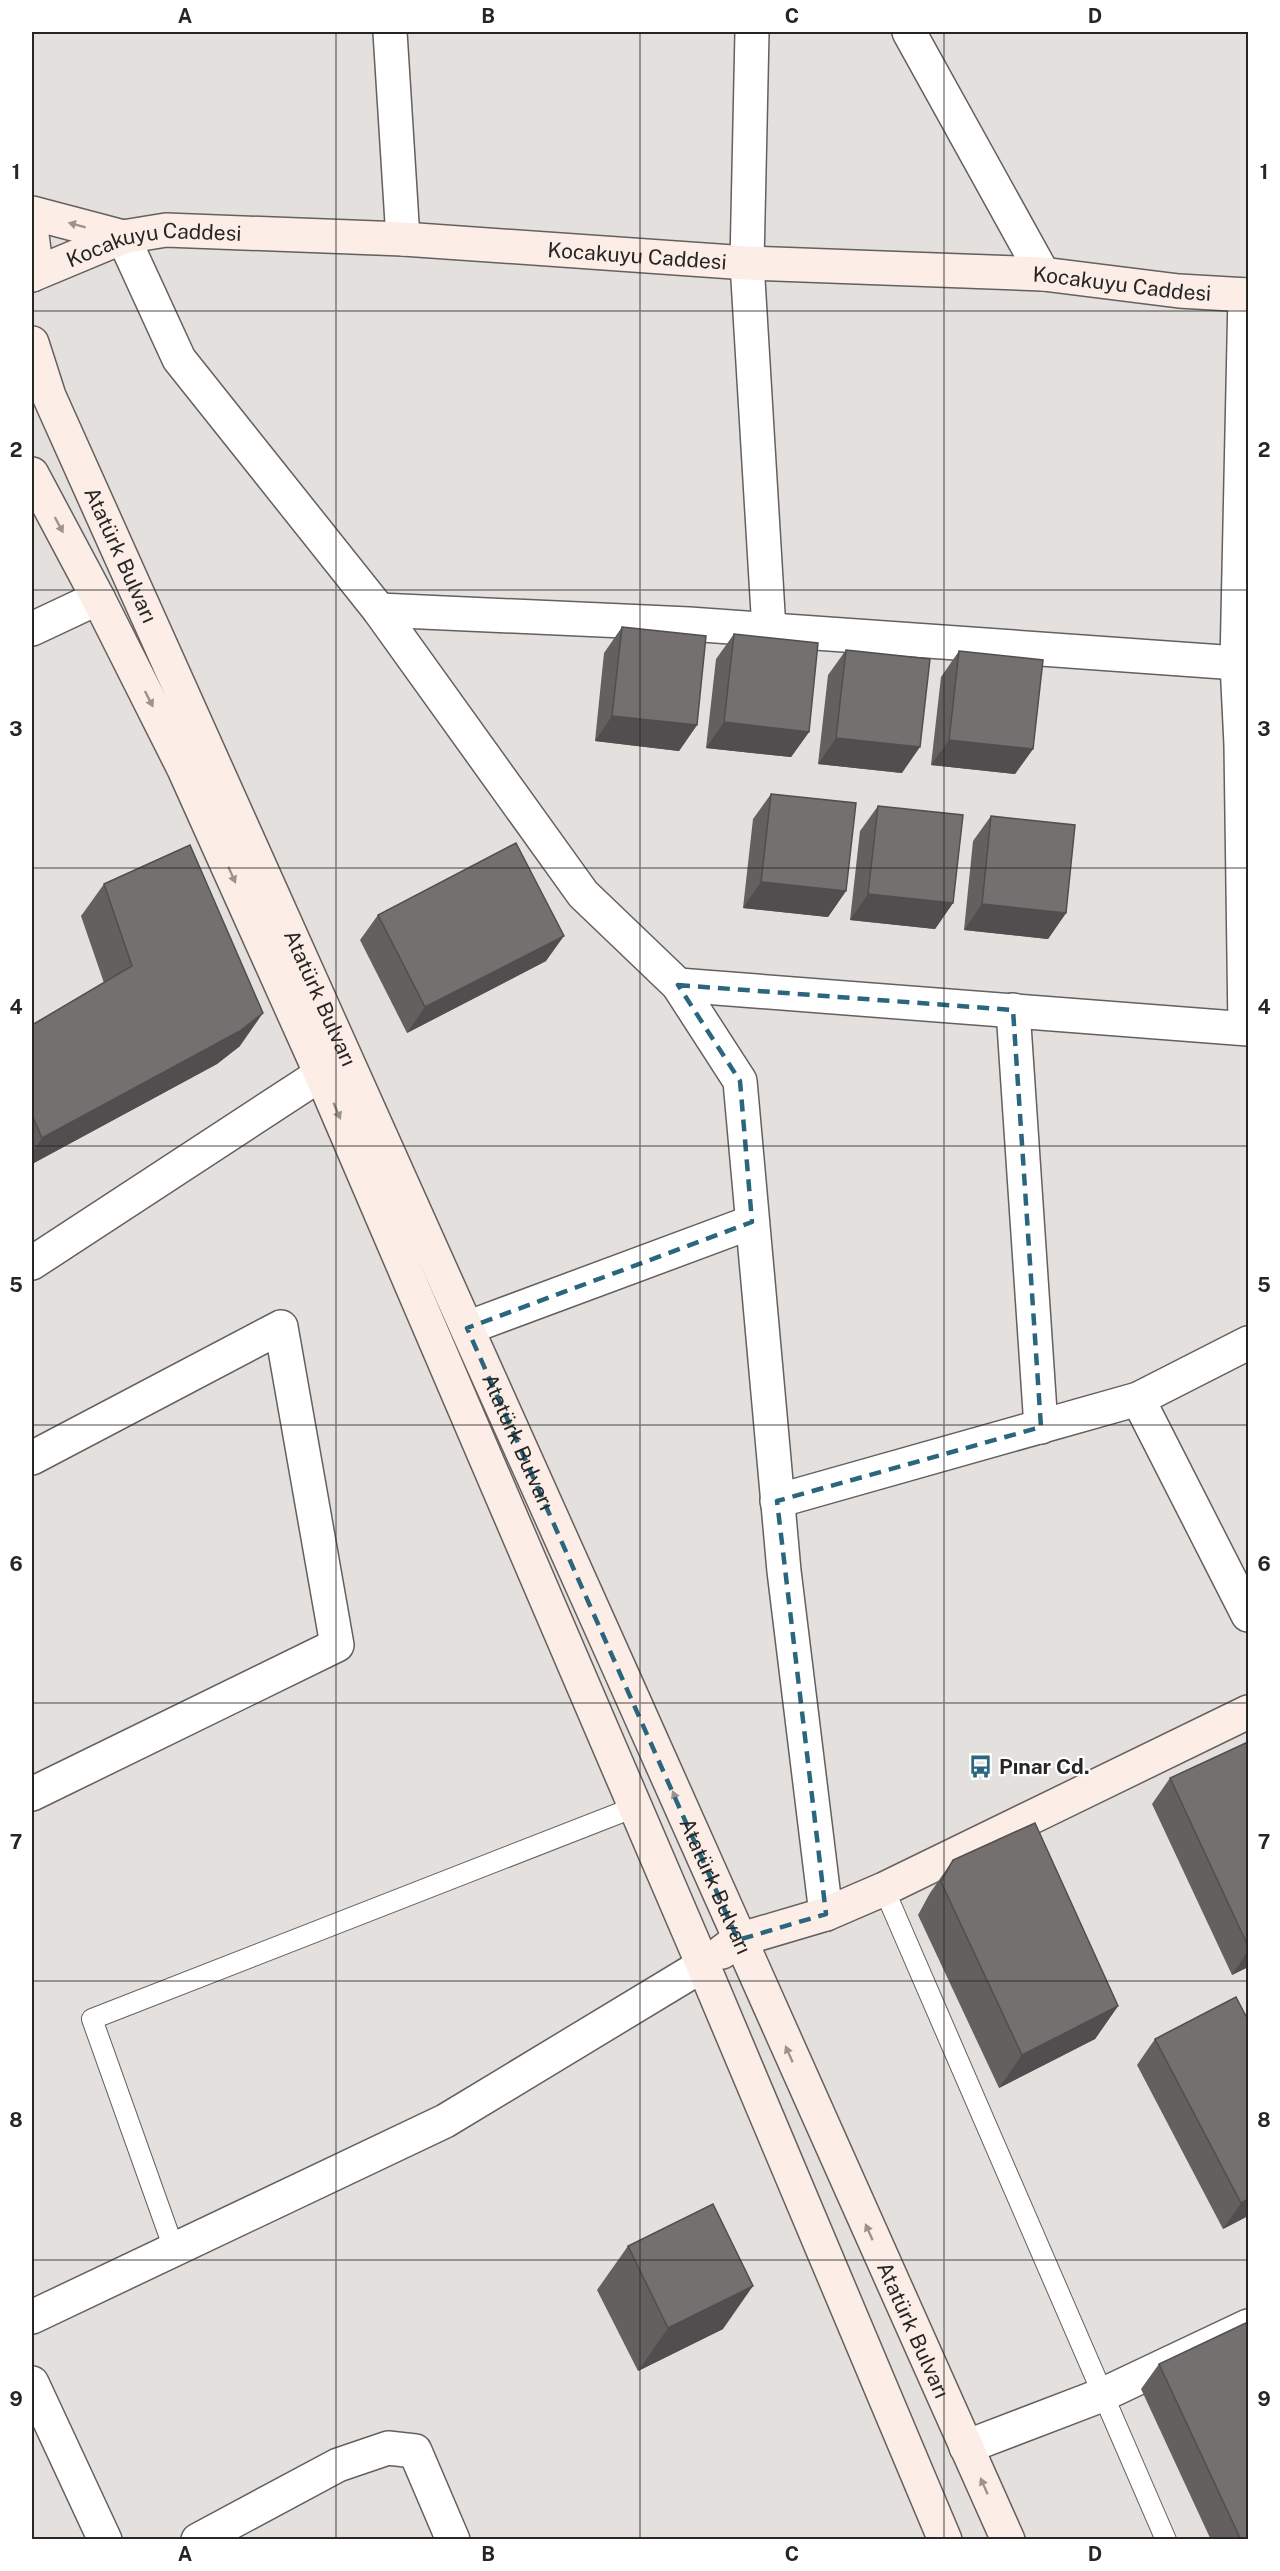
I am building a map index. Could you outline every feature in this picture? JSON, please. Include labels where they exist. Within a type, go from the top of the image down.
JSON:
[{"type":"main road","points":[[32,213],[123,237]]},
{"type":"main road","name":"Kocakuyu Caddesi","points":[[32,275],[123,237],[166,230],[403,239],[747,263],[1043,274],[1179,291],[1247,295]]},
{"type":"main road","points":[[32,235],[35,258],[32,275]]},
{"type":"main road","name":"Atatürk Bulvarı","points":[[32,343],[49,396],[211,751],[738,1940],[1008,2540]]},
{"type":"main road","name":"Atatürk Bulvarı","points":[[32,474],[98,598],[184,769],[321,1074],[703,1965],[945,2540]]},
{"type":"main road","points":[[703,1965],[738,1940],[826,1914],[884,1889],[1248,1712]]},
{"type":"street","points":[[390,32],[403,239]]},
{"type":"street","points":[[752,32],[747,263],[769,630]]},
{"type":"street","points":[[909,32],[1043,274]]},
{"type":"street","points":[[123,237],[178,359],[379,610],[584,894],[678,985],[740,1081],[777,1501],[826,1914]]},
{"type":"street","points":[[678,985],[1247,1028],[1245,745],[1237,663],[1247,295]]},
{"type":"street","points":[[32,629],[98,598]]},
{"type":"street","points":[[379,610],[769,630],[1237,663]]},
{"type":"street","points":[[1013,1010],[1041,1427]]},
{"type":"street","points":[[32,1263],[321,1074]]},
{"type":"street","points":[[467,1328],[752,1222]]},
{"type":"street","points":[[32,1458],[281,1327],[337,1645],[32,1794]]},
{"type":"street","points":[[777,1501],[1138,1399],[1248,1343]]},
{"type":"street","points":[[1138,1399],[1248,1615]]},
{"type":"street","points":[[32,2317],[445,2121],[703,1965]]},
{"type":"street","points":[[966,2447],[1102,2395],[1248,2326]]},
{"type":"street","points":[[32,2383],[105,2540]]},
{"type":"street","points":[[198,2540],[338,2465],[388,2448],[415,2451],[453,2540]]},
{"type":"lane","points":[[174,2249],[92,2019],[635,1806]]},
{"type":"lane","points":[[884,1889],[1166,2540]]},
{"type":"highlighted area","points":[[678,985],[1013,1010],[1041,1427],[777,1501],[826,1914],[738,1940],[467,1328],[752,1222],[740,1081]]},
{"type":"building","points":[[622,627],[706,636],[697,725],[612,716]]},
{"type":"building","points":[[734,634],[818,643],[809,732],[724,722]]},
{"type":"building","points":[[846,650],[930,659],[920,747],[836,738]]},
{"type":"building","points":[[959,651],[1043,660],[1033,749],[949,740]]},
{"type":"building","points":[[771,794],[856,803],[846,891],[761,882]]},
{"type":"building","points":[[878,806],[963,815],[953,903],[868,894]]},
{"type":"building","points":[[991,816],[1075,825],[1066,913],[982,904]]},
{"type":"building","points":[[516,843],[564,936],[425,1007],[378,915]]},
{"type":"building","points":[[190,845],[263,1013],[240,1031],[42,1138],[32,1115],[32,1025],[132,966],[104,884]]},
{"type":"building","points":[[1248,1742],[1248,1946],[1170,1778]]},
{"type":"building","points":[[1035,1823],[1118,2006],[1022,2055],[941,1882],[953,1860]]},
{"type":"building","points":[[1236,1997],[1248,2020],[1248,2199],[1241,2203],[1155,2039]]},
{"type":"building","points":[[713,2204],[753,2286],[668,2328],[628,2246]]},
{"type":"building","points":[[1248,2322],[1248,2540],[1241,2540],[1159,2364]]},
{"type":"place","name":"Pınar Cd.","points":[[981,1766]]}]
